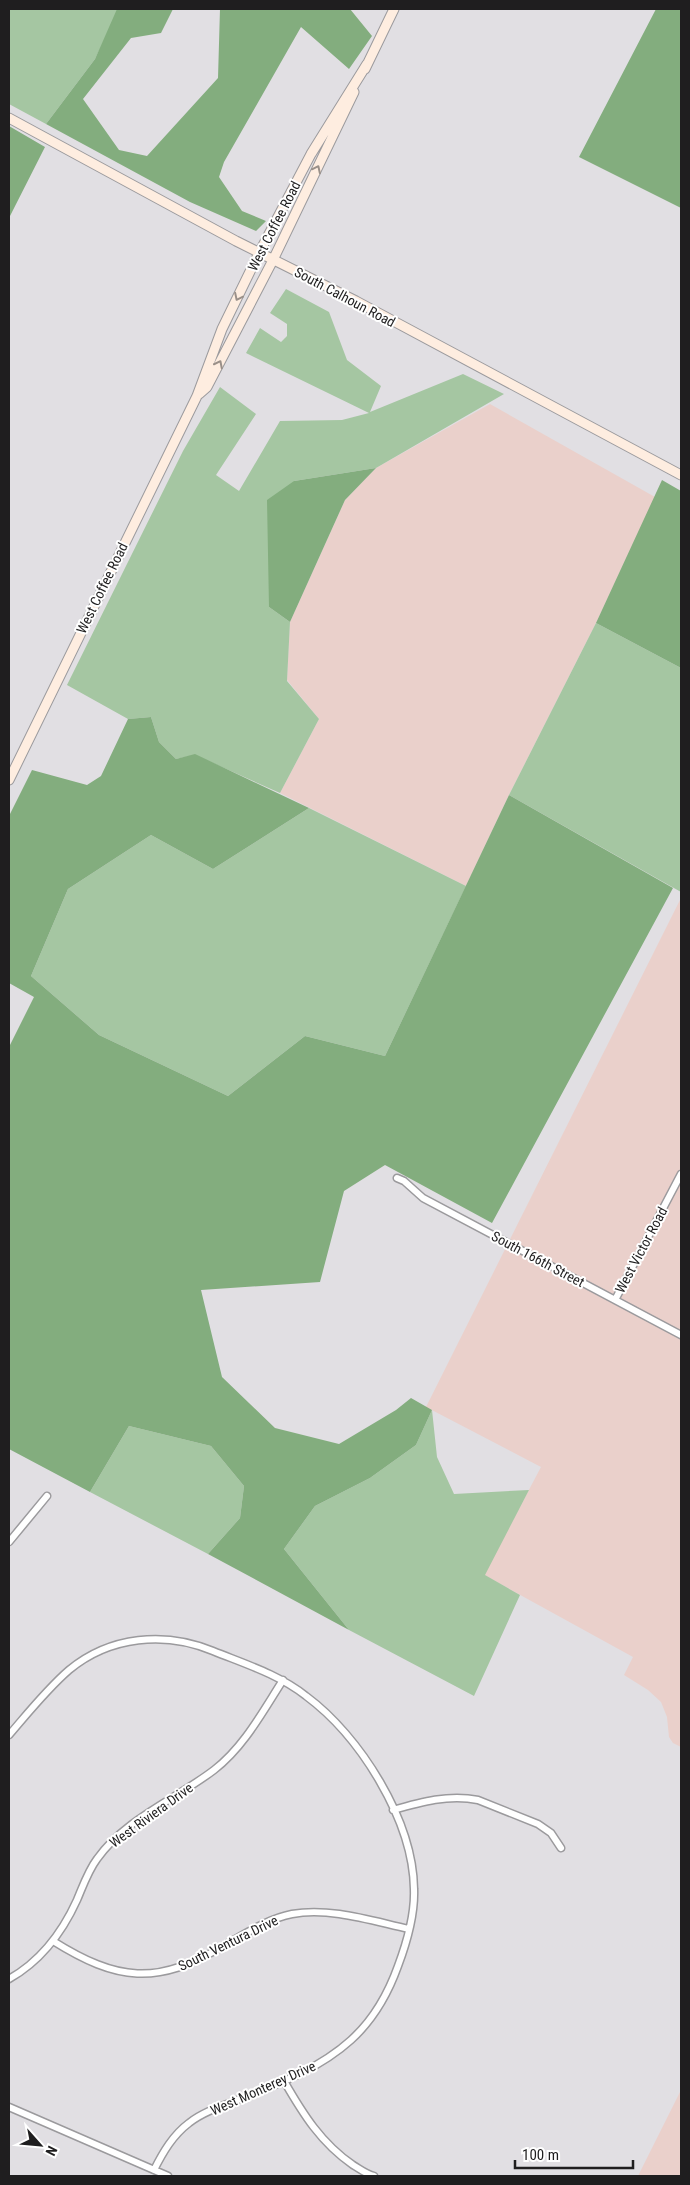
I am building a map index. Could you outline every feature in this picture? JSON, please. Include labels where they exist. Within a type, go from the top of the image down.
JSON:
[{"type":"street","name":"West Coffee Road","points":[[197,396],[207,387],[273,260],[394,9]]},
{"type":"street","name":"West Coffee Road","points":[[9,780],[197,396],[222,329],[259,253],[311,154],[367,64]]},
{"type":"street","name":"South Calhoun Road","points":[[9,118],[259,253],[356,301],[681,475]]},
{"type":"street","name":"West Victor Road","points":[[615,1300],[681,1174]]},
{"type":"street","name":"South 166th Street","points":[[397,1178],[404,1181],[424,1198],[681,1335]]},
{"type":"street","points":[[9,1542],[26,1524],[47,1496]]},
{"type":"street","name":"West Monterey Drive","points":[[9,1735],[47,1692],[70,1670],[103,1650],[133,1640],[168,1639],[194,1644],[283,1680],[314,1702],[355,1743],[374,1771],[393,1810],[413,1871],[414,1893],[409,1929],[403,1952],[390,1987],[366,2024],[352,2039],[330,2056],[284,2081],[189,2123],[171,2141],[154,2170]]},
{"type":"street","name":"West Riviera Drive","points":[[9,1979],[37,1959],[53,1941],[68,1918],[96,1860],[106,1847],[139,1820],[222,1764],[241,1743],[283,1680]]},
{"type":"street","points":[[393,1810],[440,1799],[468,1798],[478,1800],[538,1824],[551,1833],[561,1848]]},
{"type":"street","name":"South Ventura Drive","points":[[53,1941],[76,1956],[102,1967],[127,1973],[153,1974],[166,1972],[194,1962],[266,1922],[293,1914],[325,1913],[409,1929]]},
{"type":"street","points":[[284,2081],[302,2111],[326,2144],[365,2173],[374,2176]]},
{"type":"street","points":[[9,2107],[168,2176]]},
{"type":"shaded area","points":[[490,404],[655,497],[596,623],[509,795],[466,886],[280,793],[319,719],[287,680],[290,622],[345,500],[376,468]]},
{"type":"shaded area","points":[[681,898],[681,1747],[673,1743],[669,1737],[667,1717],[661,1702],[648,1690],[624,1675],[633,1657],[484,1575],[541,1467],[426,1407]]},
{"type":"shaded area","points":[[681,2090],[681,2176],[638,2176]]},
{"type":"green space","points":[[9,9],[119,9],[95,59],[46,124],[9,104]]},
{"type":"green space","points":[[117,9],[173,9],[161,33],[131,38],[83,99],[119,150],[147,156],[218,78],[220,9],[350,9],[372,36],[349,69],[301,27],[224,162],[219,177],[242,211],[266,221],[256,231],[190,202],[46,124],[95,59]]},
{"type":"green space","points":[[656,9],[681,9],[681,208],[579,157]]},
{"type":"green space","points":[[9,126],[45,147],[9,218]]},
{"type":"green space","points":[[286,289],[329,312],[347,360],[381,386],[370,412],[463,374],[504,394],[376,468],[294,481],[269,607],[290,622],[287,681],[319,719],[280,793],[195,755],[176,759],[159,742],[151,717],[128,719],[67,685],[183,451],[220,387],[256,414],[216,475],[239,491],[280,421],[342,420],[369,413],[246,353],[260,328],[281,342],[287,336],[287,324],[270,313]]},
{"type":"green space","points":[[376,468],[345,500],[290,622],[269,607],[267,500],[294,481]]},
{"type":"green space","points":[[662,480],[681,491],[681,668],[596,623]]},
{"type":"green space","points":[[596,623],[681,668],[681,892],[509,795]]},
{"type":"green space","points":[[151,717],[159,742],[176,759],[195,754],[309,808],[213,869],[151,835],[68,889],[31,976],[99,1035],[228,1096],[305,1036],[385,1056],[509,795],[673,888],[492,1223],[385,1165],[344,1191],[320,1282],[201,1290],[222,1377],[275,1428],[339,1444],[396,1410],[411,1398],[432,1410],[416,1445],[370,1478],[315,1506],[284,1549],[349,1630],[208,1554],[240,1518],[244,1486],[211,1446],[129,1426],[90,1492],[9,1449],[9,1047],[34,997],[9,983],[9,816],[32,770],[87,785],[101,776],[128,719]]},
{"type":"green space","points":[[309,808],[466,886],[385,1056],[305,1036],[228,1096],[99,1035],[31,976],[68,889],[151,835],[213,869]]},
{"type":"green space","points":[[432,1410],[437,1457],[454,1494],[529,1490],[485,1575],[520,1595],[474,1696],[349,1630],[284,1549],[315,1506],[370,1478],[416,1445]]},
{"type":"green space","points":[[129,1426],[211,1446],[244,1486],[240,1518],[208,1554],[90,1492]]}]
